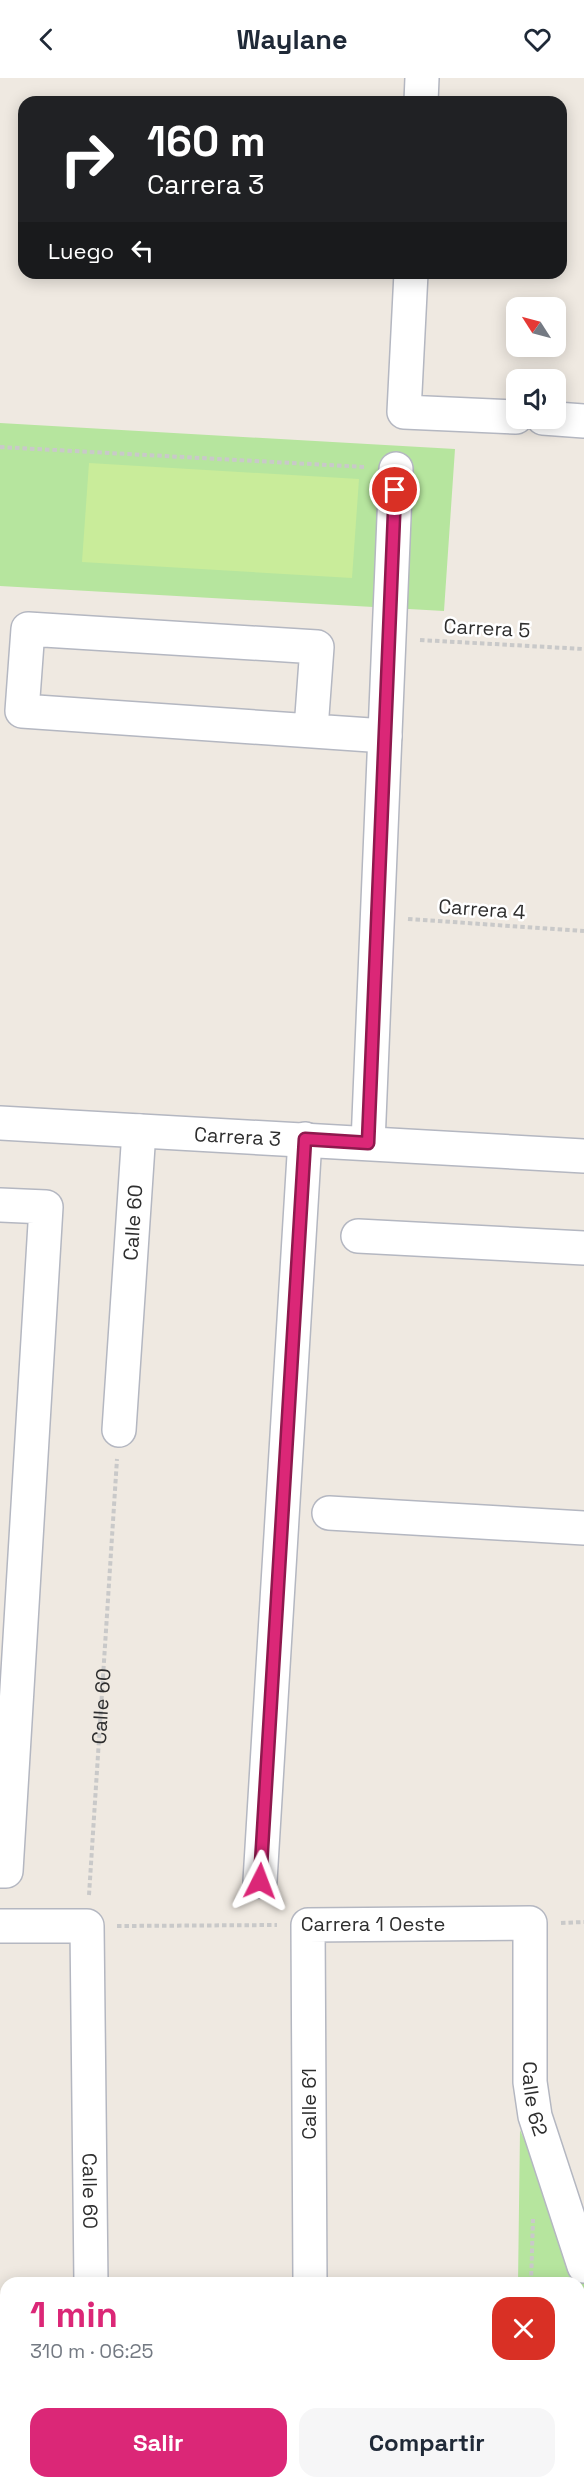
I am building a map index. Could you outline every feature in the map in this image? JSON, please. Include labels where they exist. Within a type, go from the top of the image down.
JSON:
[{"type":"street","points":[[421,96],[422,78]]},
{"type":"street","points":[[411,279],[404,412],[506,417]]},
{"type":"street","points":[[566,419],[584,420]]},
{"type":"street","points":[[368,1143],[396,469]]},
{"type":"street","points":[[311,729],[317,647],[28,629],[22,711],[311,729],[385,736]]},
{"type":"street","name":"Carrera 3","points":[[0,1123],[584,1156]]},
{"type":"street","name":"Calle 60","points":[[119,1430],[139,1131]]},
{"type":"street","points":[[260,1881],[305,1139]]},
{"type":"street","points":[[0,1205],[46,1207],[14,1510],[6,1871],[0,1871]]},
{"type":"street","points":[[358,1236],[584,1248]]},
{"type":"street","points":[[329,1513],[584,1528]]},
{"type":"street","name":"Carrera 1 Oeste","points":[[308,1925],[530,1923]]},
{"type":"street","name":"Calle 62","points":[[530,1923],[530,2082],[535,2116],[584,2266]]},
{"type":"street","name":"Calle 61","points":[[308,1925],[310,2277]]},
{"type":"street","points":[[0,1926],[87,1926]]},
{"type":"street","name":"Calle 60","points":[[87,1926],[91,2277]]},
{"type":"path","points":[[0,447],[396,469]]},
{"type":"path","name":"Carrera 5","points":[[388,638],[584,649]]},
{"type":"path","name":"Carrera 4","points":[[377,917],[584,931]]},
{"type":"path","name":"Calle 60","points":[[87,1926],[119,1430]]},
{"type":"path","name":"Carrera 1 Oeste","points":[[87,1926],[308,1925]]},
{"type":"green space","points":[[0,423],[455,449],[444,611],[0,586]]},
{"type":"green space","points":[[89,463],[359,479],[352,578],[82,562]]},
{"type":"green space","points":[[520,2130],[581,2277],[518,2277]]},
{"type":"route","points":[[260,1881],[305,1139],[368,1143],[395,490]]}]
